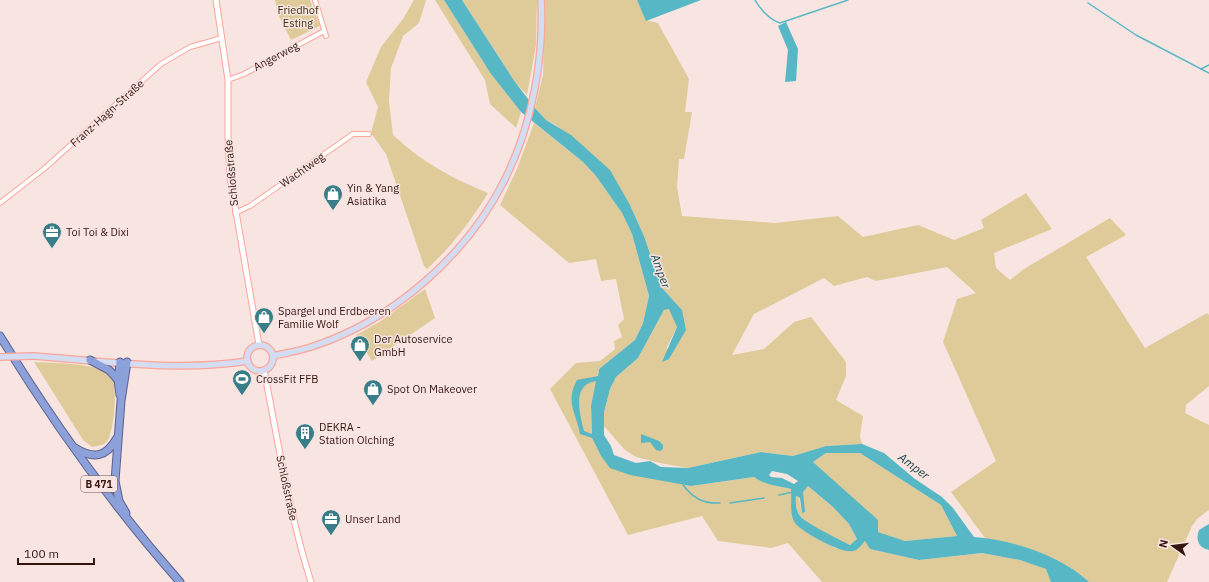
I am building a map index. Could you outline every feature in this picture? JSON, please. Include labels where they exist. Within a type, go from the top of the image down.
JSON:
[{"type":"highway","name":"B 471","points":[[0,336],[90,472],[126,519],[180,582]]},
{"type":"highway","points":[[90,360],[109,370],[118,380]]},
{"type":"highway","points":[[120,362],[118,380],[121,401]]},
{"type":"highway","points":[[126,519],[126,512],[119,501],[116,487],[121,401],[127,362]]},
{"type":"highway","points":[[74,447],[85,454],[98,455],[104,453],[110,448],[118,436]]},
{"type":"main road","points":[[273,356],[311,347],[342,334],[378,316],[417,288],[463,243],[487,210],[505,179],[525,124],[534,92],[541,49],[542,0]]},
{"type":"main road","points":[[259,345],[267,347],[273,356],[271,365],[264,370],[256,370],[248,361],[250,350],[259,345]]},
{"type":"main road","points":[[0,357],[33,356],[120,362],[217,365],[248,361]]},
{"type":"street","name":"Schloßstraße","points":[[216,0],[228,80],[228,139],[230,177],[259,345]]},
{"type":"street","points":[[315,0],[326,36]]},
{"type":"street","name":"Angerweg","points":[[228,80],[246,73],[324,31]]},
{"type":"street","name":"Franz-Hagn-Straße","points":[[0,203],[45,168],[161,64],[190,47],[222,38]]},
{"type":"street","name":"Wachtweg","points":[[235,213],[250,206],[353,134],[369,134]]},
{"type":"street","name":"Schloßstraße","points":[[264,370],[285,484],[299,544],[311,582]]},
{"type":"green space","name":"Friedhof Esting","points":[[275,0],[310,0],[320,26],[291,40],[279,16]]},
{"type":"green space","points":[[414,0],[426,0],[419,23],[403,36],[391,68],[389,101],[393,135],[415,154],[426,161],[449,175],[488,193],[460,233],[427,269],[424,266],[386,154],[371,133],[378,107],[366,82],[381,47],[403,19]]},
{"type":"green space","points":[[435,0],[444,0],[491,74],[521,112],[516,128],[490,104],[485,80]]},
{"type":"green space","points":[[462,0],[537,0],[536,45],[527,95],[515,82]]},
{"type":"green space","points":[[545,0],[637,0],[646,20],[658,23],[689,79],[685,112],[692,112],[684,159],[679,159],[677,187],[682,216],[775,223],[838,216],[863,237],[918,225],[954,240],[984,228],[981,220],[1026,193],[1052,229],[994,253],[996,268],[1010,280],[1024,269],[1110,218],[1126,235],[1086,257],[1145,348],[1207,313],[1209,315],[1209,386],[1186,405],[1185,413],[1209,425],[1209,510],[1197,519],[1192,526],[1167,582],[1089,582],[1077,572],[1053,558],[1027,548],[985,538],[951,492],[996,461],[943,342],[957,299],[976,293],[947,267],[876,281],[867,277],[834,286],[824,278],[754,314],[732,355],[764,349],[794,322],[811,317],[846,362],[846,376],[836,400],[863,416],[860,436],[862,444],[826,446],[793,456],[761,452],[688,468],[636,457],[625,450],[603,425],[604,412],[610,389],[616,377],[638,358],[664,310],[670,309],[677,327],[667,347],[669,359],[682,310],[662,288],[644,236],[630,205],[556,125],[546,120],[535,108],[543,75]]},
{"type":"green space","points":[[534,123],[583,162],[596,176],[622,213],[632,234],[649,296],[643,323],[635,340],[599,369],[591,406],[592,438],[601,456],[672,482],[691,486],[754,477],[768,484],[792,489],[792,513],[821,540],[835,548],[858,549],[865,541],[871,549],[919,560],[982,553],[1020,560],[1047,569],[1051,582],[822,582],[788,543],[771,548],[718,541],[702,516],[628,535],[550,389],[576,363],[600,361],[615,349],[614,341],[622,337],[618,325],[624,319],[616,279],[601,281],[596,259],[569,263],[500,205],[517,169]]},
{"type":"green space","points":[[425,289],[435,318],[372,361],[356,335],[381,321]]},
{"type":"green space","points":[[34,362],[63,363],[85,366],[103,370],[110,374],[113,378],[115,406],[110,435],[107,442],[92,447],[83,440]]},
{"type":"green space","points":[[826,453],[860,453],[941,505],[957,536],[905,541],[878,532],[813,462]]},
{"type":"green space","points":[[808,486],[833,507],[849,524],[857,539],[850,545],[819,530],[799,514],[795,505],[796,496],[799,498],[802,513],[802,492]]},
{"type":"water","points":[[444,0],[462,0],[515,82],[535,108],[546,120],[571,135],[610,170],[630,205],[644,236],[662,288],[682,310],[686,330],[669,359],[662,362],[677,327],[669,309],[664,310],[638,358],[616,377],[610,389],[604,412],[604,435],[611,446],[614,455],[636,463],[650,461],[661,467],[688,468],[761,452],[793,456],[826,446],[862,444],[884,453],[915,479],[942,497],[953,508],[974,537],[1020,545],[1035,550],[1065,564],[1078,572],[1089,582],[1051,582],[1046,569],[1020,560],[982,553],[919,560],[870,549],[865,541],[856,550],[847,551],[822,542],[805,532],[795,523],[791,511],[791,489],[767,484],[754,477],[691,486],[630,475],[610,468],[601,456],[592,438],[580,434],[572,407],[572,395],[577,380],[598,376],[599,369],[635,340],[643,323],[649,296],[632,234],[622,213],[596,176],[583,162],[521,112],[491,74]],"holes":[[[596,381],[591,406],[592,434],[584,431],[579,409],[580,394],[583,388]],[[826,453],[860,453],[941,505],[957,536],[905,541],[878,532],[878,520],[813,462]],[[772,471],[787,474],[798,481],[794,484],[782,478],[771,477],[769,475]],[[808,486],[833,507],[849,524],[857,539],[850,545],[804,520],[796,509],[796,496],[800,498],[802,513],[805,512],[803,492]]]},
{"type":"water","points":[[637,0],[701,0],[646,21]]},
{"type":"water","points":[[786,22],[798,49],[796,81],[785,82],[788,50],[778,26]]},
{"type":"water","points":[[641,434],[659,441],[663,445],[663,449],[660,451],[656,450],[650,442],[641,443]]},
{"type":"water","points":[[1209,524],[1209,550],[1200,545],[1197,537],[1199,530]]},
{"type":"waterway","points":[[755,0],[766,14],[780,23],[848,0]]},
{"type":"waterway","points":[[1088,3],[1136,35],[1209,73]]},
{"type":"waterway","points":[[1201,69],[1209,65]]},
{"type":"waterway","points":[[683,485],[695,497],[703,501],[720,503]]},
{"type":"waterway","points":[[779,495],[793,492]]},
{"type":"waterway","points":[[730,503],[764,498]]},
{"type":"place","name":"Yin & Yang Asiatika","points":[[333,211]]},
{"type":"place","name":"Toi Toi & Dixi","points":[[52,249]]},
{"type":"place","name":"Spargel und Erdbeeren Familie Wolf","points":[[264,334]]},
{"type":"place","name":"Der Autoservice GmbH","points":[[360,362]]},
{"type":"place","name":"CrossFit FFB","points":[[242,396]]},
{"type":"place","name":"Spot On Makeover","points":[[373,406]]},
{"type":"place","name":"DEKRA - Station Olching","points":[[305,450]]},
{"type":"place","name":"Unser Land","points":[[331,536]]},
{"type":"water label","name":"Amper","points":[[661,271]]},
{"type":"water label","name":"Amper","points":[[914,466]]}]
